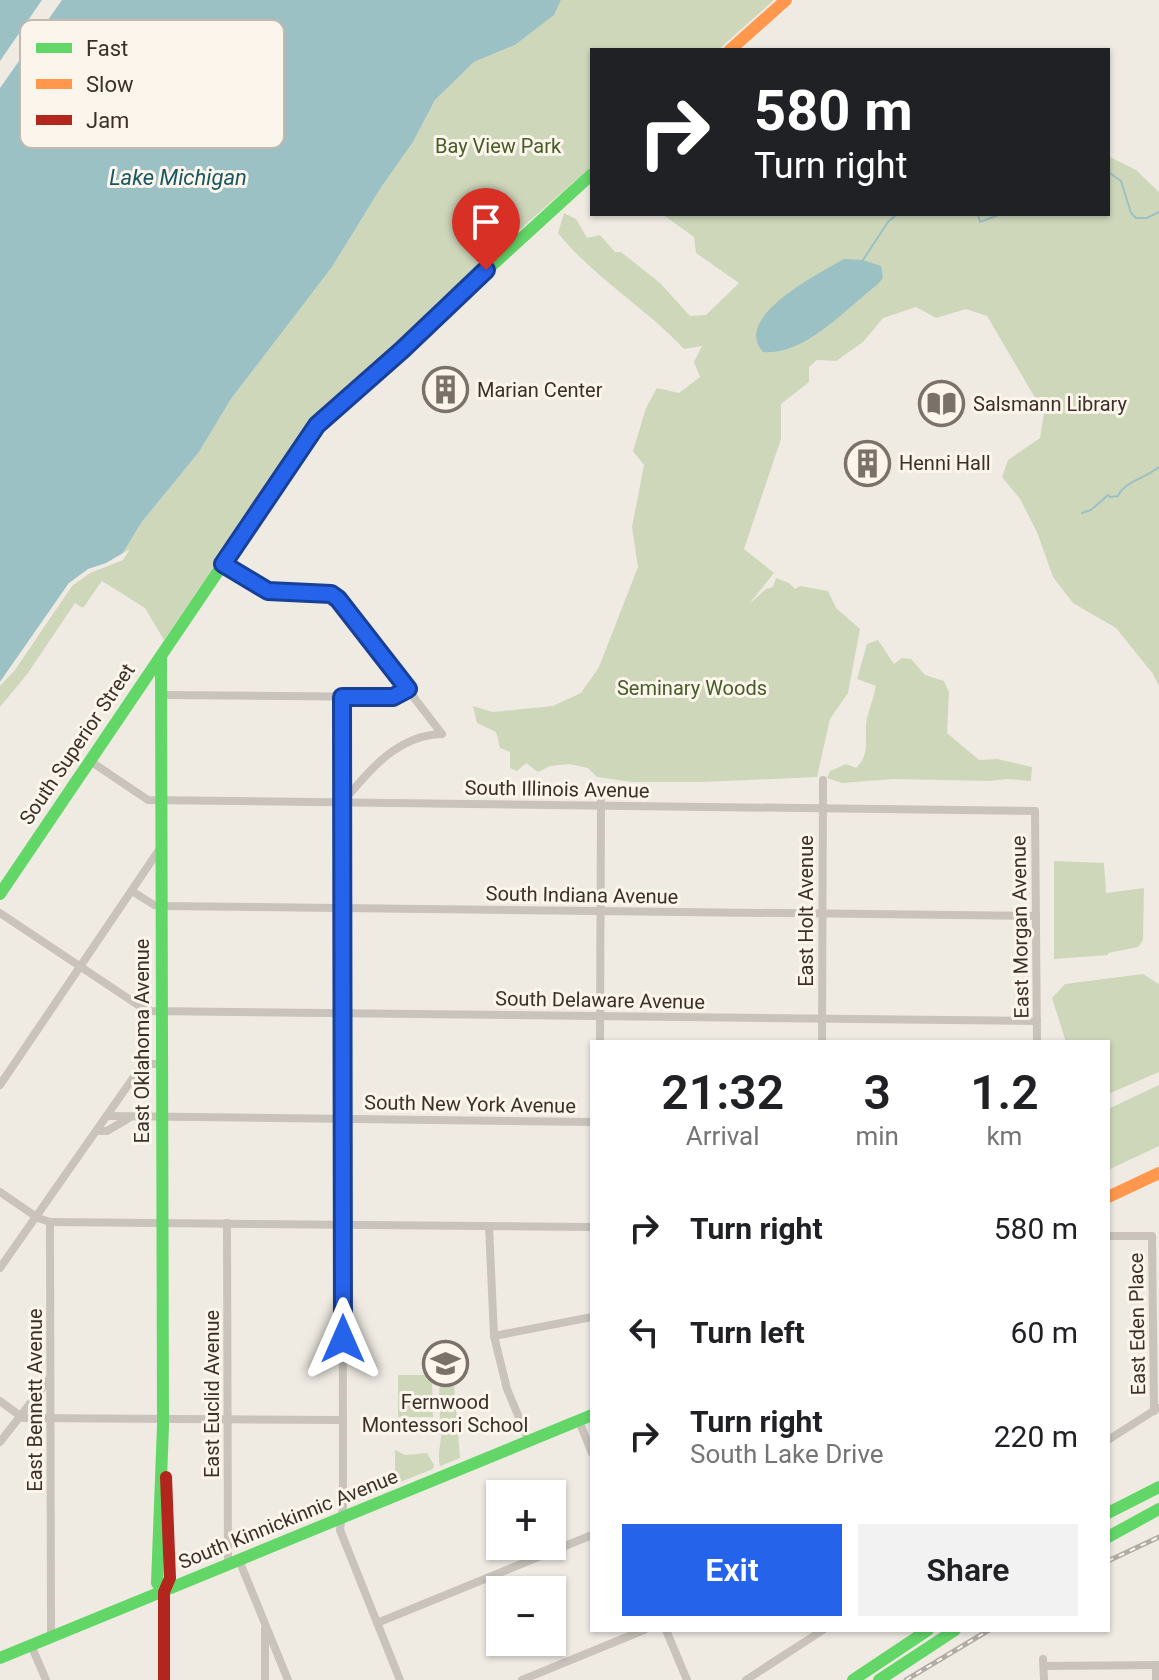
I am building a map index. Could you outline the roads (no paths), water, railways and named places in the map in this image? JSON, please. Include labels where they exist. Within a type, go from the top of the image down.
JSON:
[{"type":"street","points":[[732,48],[786,0]]},
{"type":"street","name":"South Superior Street","points":[[0,894],[317,425],[590,176]]},
{"type":"street","points":[[223,564],[268,591],[331,594],[338,599],[442,734],[415,738],[392,751],[342,802]]},
{"type":"street","name":"East Oklahoma Avenue","points":[[161,657],[163,1422],[157,1583],[164,1592],[164,1680]]},
{"type":"street","points":[[132,700],[147,696],[162,701],[393,697],[408,689]]},
{"type":"street","points":[[342,697],[343,1420],[340,1530],[400,1680]]},
{"type":"street","name":"South Illinois Avenue","points":[[90,761],[148,800],[601,802],[1035,811]]},
{"type":"street","name":"East Holt Avenue","points":[[822,1040],[823,780]]},
{"type":"street","points":[[600,1040],[601,802]]},
{"type":"street","name":"East Morgan Avenue","points":[[1035,811],[1037,1040]]},
{"type":"street","points":[[0,1085],[162,845]]},
{"type":"street","name":"South Indiana Avenue","points":[[132,891],[154,905],[162,906],[1036,916]]},
{"type":"street","points":[[0,913],[147,1011],[162,1011]]},
{"type":"street","name":"South Delaware Avenue","points":[[162,1011],[1037,1021]]},
{"type":"street","points":[[0,1268],[143,1066],[162,1064]]},
{"type":"street","name":"South New York Avenue","points":[[107,1116],[590,1122]]},
{"type":"street","points":[[97,1131],[107,1131],[133,1116]]},
{"type":"street","points":[[1110,1196],[1159,1173]]},
{"type":"street","points":[[0,1192],[38,1218],[50,1222],[590,1227]]},
{"type":"street","name":"East Bennett Avenue","points":[[50,1222],[51,1637]]},
{"type":"street","name":"East Euclid Avenue","points":[[227,1223],[228,1419],[234,1563]]},
{"type":"street","points":[[489,1226],[494,1336],[507,1389],[529,1441]]},
{"type":"street","name":"East Eden Place","points":[[1110,1236],[1152,1236],[1156,1409]]},
{"type":"street","points":[[494,1336],[590,1317]]},
{"type":"street","points":[[0,1442],[50,1378]]},
{"type":"street","points":[[0,1401],[20,1416],[50,1419],[163,1422],[343,1420]]},
{"type":"street","points":[[1110,1439],[1156,1409]]},
{"type":"street","name":"South Kinnickinnic Avenue","points":[[0,1658],[590,1416]]},
{"type":"street","points":[[579,1421],[590,1448]]},
{"type":"street","points":[[1110,1512],[1159,1487]]},
{"type":"street","points":[[1110,1536],[1159,1509]]},
{"type":"street","points":[[377,1623],[590,1536]]},
{"type":"street","points":[[234,1563],[288,1680]]},
{"type":"street","points":[[265,1625],[265,1680]]},
{"type":"street","points":[[522,1680],[639,1632]]},
{"type":"street","points":[[667,1632],[687,1680]]},
{"type":"street","points":[[746,1680],[820,1632]]},
{"type":"street","points":[[853,1680],[925,1632]]},
{"type":"street","points":[[879,1680],[952,1632]]},
{"type":"street","points":[[31,1645],[46,1680]]},
{"type":"street","points":[[1044,1680],[1044,1663],[1158,1665],[1156,1680]]},
{"type":"water","points":[[0,0],[42,0],[28,20],[20,20],[20,32],[0,61]]},
{"type":"water","name":"Lake Michigan","points":[[62,0],[561,0],[554,15],[515,45],[474,62],[435,100],[413,142],[332,267],[231,399],[199,452],[141,523],[121,556],[69,583],[0,682],[0,88],[20,60],[20,148],[284,148],[284,20],[48,20]]},
{"type":"water","points":[[844,259],[863,260],[881,266],[883,278],[809,339],[794,347],[763,352],[756,339],[759,325],[768,311],[799,285]]},
{"type":"waterway","points":[[1110,173],[1121,181],[1131,213],[1136,218],[1147,218],[1159,212]]},
{"type":"waterway","points":[[863,260],[895,216]]},
{"type":"waterway","points":[[978,216],[980,222],[996,216]]},
{"type":"waterway","points":[[1082,513],[1091,510],[1108,495],[1118,496],[1131,483],[1159,467]]},
{"type":"railway","points":[[1110,1560],[1159,1537]]},
{"type":"railway","points":[[906,1680],[986,1632]]},
{"type":"place","name":"Marian Center","points":[[446,390]]},
{"type":"place","name":"Salsmann Library","points":[[942,404]]},
{"type":"place","name":"Henni Hall","points":[[868,463]]},
{"type":"place","name":"Fernwood Montessori School","points":[[445,1363]]},
{"type":"park label","name":"Bay View Park","points":[[498,146]]},
{"type":"park label","name":"Seminary Woods","points":[[692,688]]}]
